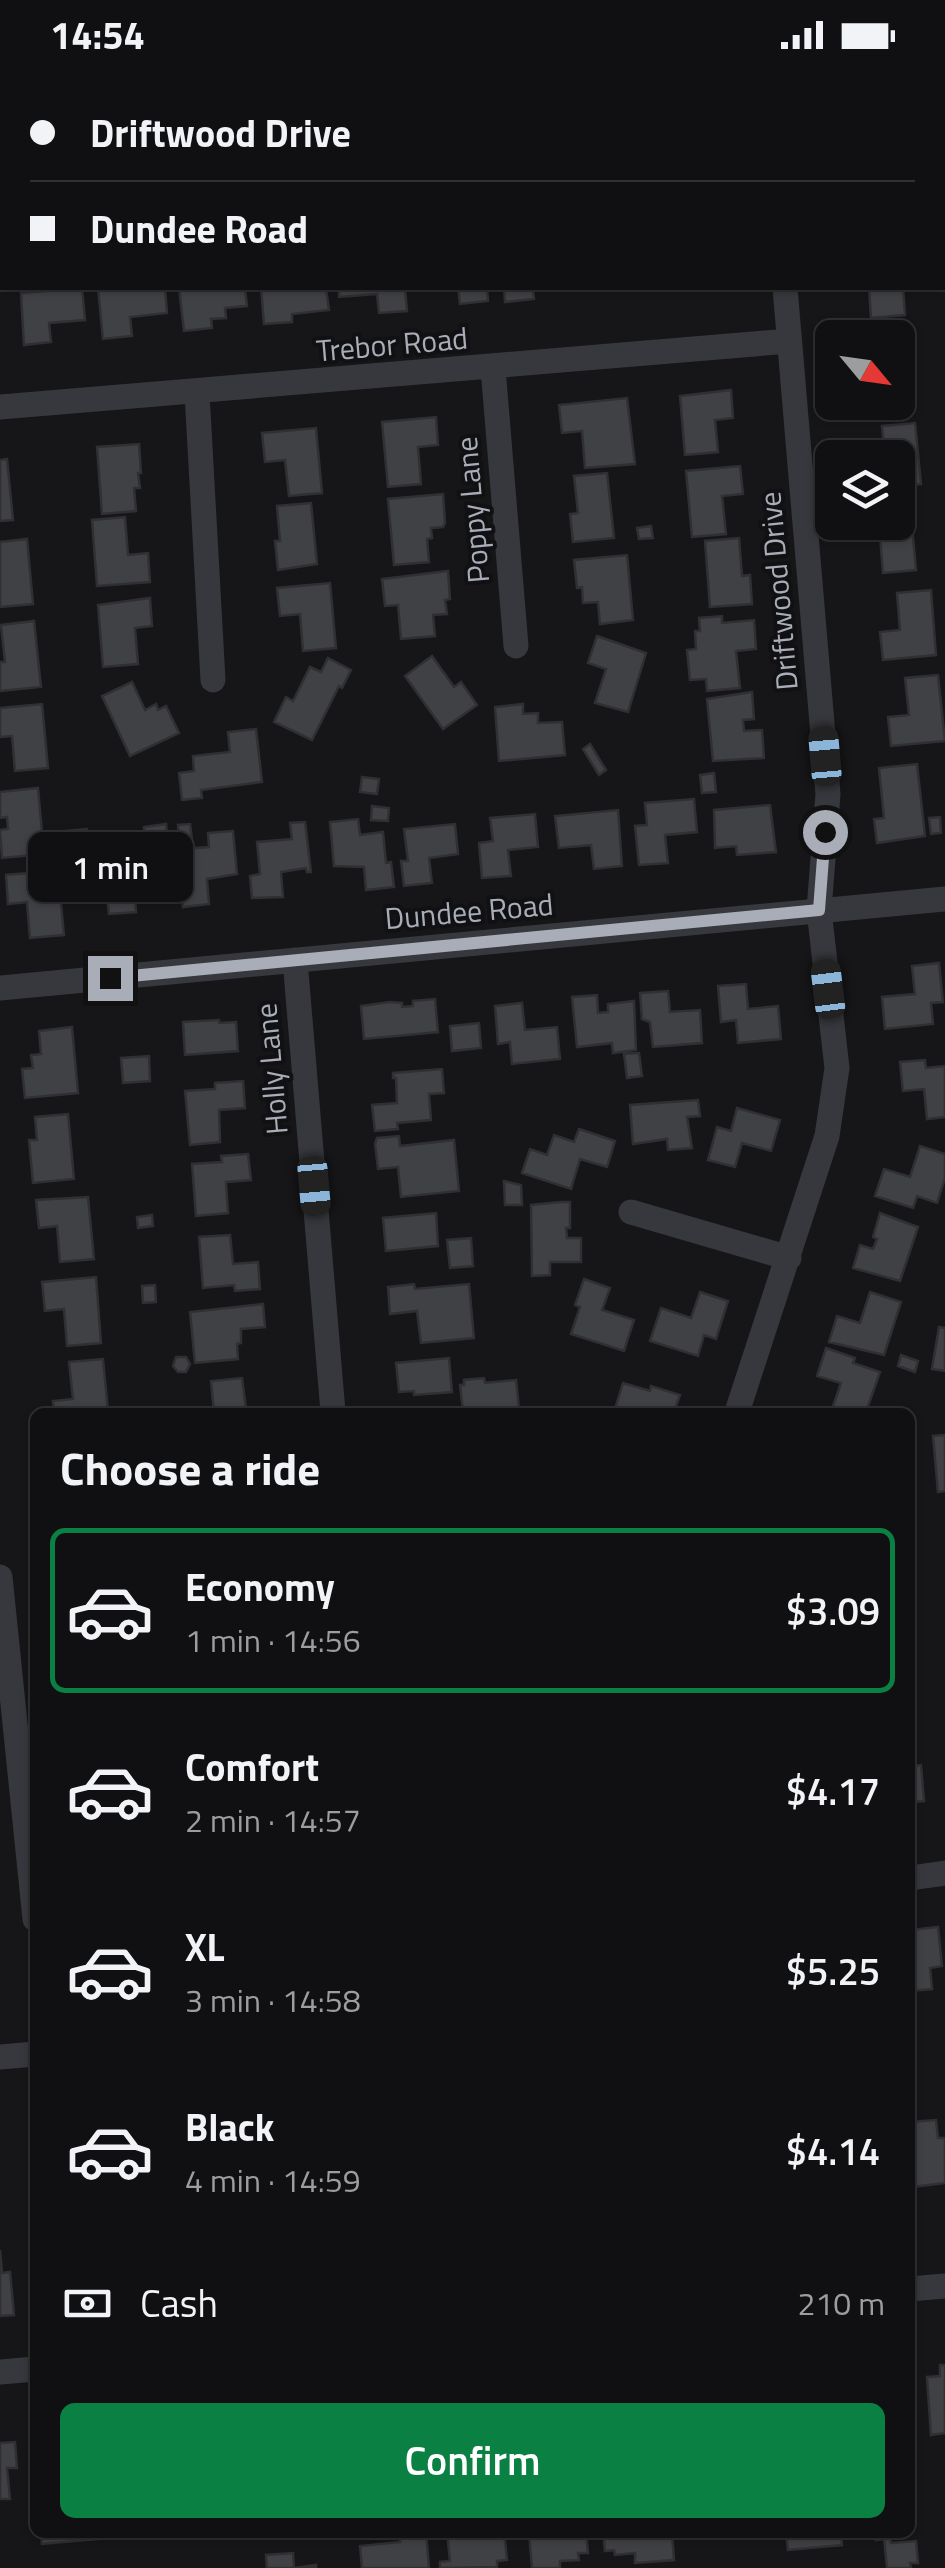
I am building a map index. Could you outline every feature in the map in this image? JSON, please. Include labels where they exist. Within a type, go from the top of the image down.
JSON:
[{"type":"street","name":"Driftwood Drive","points":[[738,1408],[827,1136],[837,1068],[819,910],[828,794],[785,290]]},
{"type":"street","name":"Trebor Road","points":[[0,407],[789,341]]},
{"type":"street","name":"Poppy Lane","points":[[493,368],[516,646]]},
{"type":"street","points":[[197,393],[213,680]]},
{"type":"street","name":"Dundee Road","points":[[0,988],[945,898]]},
{"type":"street","name":"Holly Lane","points":[[295,960],[333,1408]]},
{"type":"street","points":[[632,1212],[789,1258]]},
{"type":"street","points":[[0,1577],[30,1870]]},
{"type":"street","points":[[915,1877],[945,1873]]},
{"type":"street","points":[[0,2058],[30,2055]]},
{"type":"street","points":[[915,2289],[945,2286]]},
{"type":"street","points":[[0,2372],[30,2369]]},
{"type":"building","points":[[82,290],[85,320],[49,323],[51,342],[24,345],[21,293]]},
{"type":"building","points":[[98,290],[165,290],[167,313],[130,317],[132,336],[103,339]]},
{"type":"building","points":[[179,290],[245,290],[247,306],[225,308],[226,318],[211,319],[212,328],[184,331]]},
{"type":"building","points":[[261,290],[326,290],[329,310],[292,314],[292,322],[264,324]]},
{"type":"building","points":[[339,290],[405,290],[407,311],[379,313],[377,294],[339,297]]},
{"type":"building","points":[[458,290],[487,290],[488,301],[460,304]]},
{"type":"building","points":[[504,290],[533,290],[534,299],[505,302]]},
{"type":"building","points":[[869,290],[903,290],[905,315],[871,318]]},
{"type":"building","points":[[731,390],[733,418],[715,420],[718,452],[685,455],[680,396]]},
{"type":"building","points":[[627,398],[635,464],[585,468],[582,431],[562,433],[559,405]]},
{"type":"building","points":[[436,417],[438,445],[418,447],[421,484],[388,487],[382,422]]},
{"type":"building","points":[[915,423],[921,484],[915,485],[915,440],[883,440],[882,426]]},
{"type":"building","points":[[316,428],[322,493],[289,496],[285,460],[265,462],[262,433]]},
{"type":"building","points":[[139,444],[141,473],[140,488],[134,488],[136,511],[102,514],[97,447]]},
{"type":"building","points":[[7,459],[13,520],[0,521],[0,460]]},
{"type":"building","points":[[740,466],[743,494],[722,496],[726,534],[692,537],[686,471]]},
{"type":"building","points":[[607,473],[614,538],[573,542],[570,514],[578,513],[574,476]]},
{"type":"building","points":[[443,494],[445,523],[443,527],[431,528],[432,538],[427,539],[429,562],[394,565],[388,499]]},
{"type":"building","points":[[311,503],[317,564],[278,570],[277,506]]},
{"type":"building","points":[[125,517],[128,555],[148,553],[150,582],[97,586],[92,520]]},
{"type":"building","points":[[651,526],[653,538],[639,539],[637,528]]},
{"type":"building","points":[[739,538],[742,576],[750,575],[752,604],[710,607],[705,541]]},
{"type":"building","points":[[27,539],[33,604],[0,607],[0,542]]},
{"type":"building","points":[[880,540],[913,540],[916,570],[883,573]]},
{"type":"building","points":[[627,555],[633,620],[600,624],[598,602],[583,603],[574,560]]},
{"type":"building","points":[[448,571],[447,614],[433,615],[435,636],[401,639],[398,605],[385,606],[382,579]]},
{"type":"building","points":[[330,583],[336,648],[303,651],[300,614],[280,616],[277,588]]},
{"type":"building","points":[[931,590],[936,655],[883,660],[880,632],[900,630],[897,593]]},
{"type":"building","points":[[150,598],[152,626],[135,628],[138,664],[103,667],[98,605]]},
{"type":"building","points":[[722,616],[722,623],[754,620],[756,649],[736,651],[740,688],[707,691],[706,679],[690,680],[687,650],[696,649],[699,618]]},
{"type":"building","points":[[34,621],[41,687],[0,691],[0,662],[5,662],[1,625]]},
{"type":"building","points":[[597,636],[646,653],[628,712],[595,703],[606,669],[588,663]]},
{"type":"building","points":[[432,656],[454,687],[461,682],[477,705],[443,729],[405,676]]},
{"type":"building","points":[[328,658],[351,670],[312,740],[274,722],[286,697],[293,701],[310,667],[321,672]]},
{"type":"building","points":[[938,675],[945,741],[891,746],[888,717],[909,715],[905,678]]},
{"type":"building","points":[[132,682],[145,710],[156,704],[158,710],[166,706],[179,733],[130,756],[102,696]]},
{"type":"building","points":[[752,692],[754,719],[743,720],[744,731],[762,730],[764,758],[713,761],[707,699]]},
{"type":"building","points":[[42,704],[48,768],[15,771],[12,736],[0,737],[0,708]]},
{"type":"building","points":[[523,704],[523,714],[538,713],[538,723],[562,722],[565,755],[499,761],[495,707]]},
{"type":"building","points":[[256,729],[262,782],[201,790],[202,798],[182,800],[179,773],[194,771],[193,756],[230,752],[228,732]]},
{"type":"building","points":[[590,744],[606,770],[599,775],[583,749]]},
{"type":"building","points":[[917,764],[925,836],[877,843],[874,819],[884,818],[879,768]]},
{"type":"building","points":[[714,773],[716,792],[702,793],[700,775]]},
{"type":"building","points":[[362,777],[379,779],[377,794],[360,792]]},
{"type":"building","points":[[38,788],[42,833],[87,829],[88,850],[2,858],[0,830],[8,829],[7,817],[0,818],[0,792]]},
{"type":"building","points":[[694,799],[697,832],[665,835],[668,863],[639,865],[635,826],[647,825],[645,803]]},
{"type":"building","points":[[770,805],[776,852],[737,855],[736,846],[715,848],[714,810]]},
{"type":"building","points":[[372,806],[389,808],[388,821],[371,820]]},
{"type":"building","points":[[618,810],[622,866],[594,869],[591,845],[559,848],[555,816]]},
{"type":"building","points":[[535,814],[538,847],[508,850],[511,876],[482,878],[479,843],[493,841],[490,818]]},
{"type":"building","points":[[940,817],[941,833],[931,834],[929,818]]},
{"type":"building","points":[[358,819],[360,835],[383,832],[386,863],[391,862],[394,887],[366,890],[364,867],[334,866],[330,822]]},
{"type":"building","points":[[305,822],[311,872],[306,868],[281,872],[283,897],[252,898],[250,876],[260,874],[257,842],[292,839],[290,823]]},
{"type":"building","points":[[166,824],[169,853],[161,854],[163,881],[134,886],[136,912],[109,914],[109,844],[145,840],[144,827]]},
{"type":"building","points":[[190,824],[192,839],[179,840],[178,825]]},
{"type":"building","points":[[455,824],[458,854],[429,858],[432,883],[404,886],[401,861],[408,861],[404,829]]},
{"type":"building","points":[[233,831],[237,874],[207,879],[209,904],[183,907],[183,849],[209,847],[208,833]]},
{"type":"building","points":[[58,873],[64,935],[30,938],[27,902],[8,904],[6,875]]},
{"type":"building","points":[[939,963],[943,1002],[931,1003],[933,1024],[885,1029],[882,997],[915,994],[912,966]]},
{"type":"building","points":[[746,984],[748,1009],[778,1006],[781,1039],[738,1043],[736,1020],[721,1022],[718,986]]},
{"type":"building","points":[[668,991],[670,1012],[700,1010],[702,1043],[653,1047],[650,1022],[642,1019],[640,993]]},
{"type":"building","points":[[597,995],[598,1013],[608,1012],[608,1004],[634,1001],[636,1050],[613,1053],[612,1043],[577,1047],[572,997]]},
{"type":"building","points":[[435,999],[438,1032],[364,1039],[361,1006],[390,1002],[413,1006],[413,1001]]},
{"type":"building","points":[[522,1003],[525,1030],[557,1027],[560,1059],[512,1064],[510,1042],[498,1044],[495,1006]]},
{"type":"building","points":[[183,1022],[236,1022],[238,1051],[185,1055]]},
{"type":"building","points":[[479,1023],[481,1048],[452,1051],[450,1026]]},
{"type":"building","points":[[72,1027],[78,1093],[25,1098],[22,1069],[33,1068],[31,1055],[41,1054],[39,1031]]},
{"type":"building","points":[[639,1053],[642,1076],[627,1078],[624,1054]]},
{"type":"building","points":[[149,1056],[150,1081],[123,1083],[121,1058]]},
{"type":"building","points":[[925,1060],[926,1068],[945,1066],[945,1117],[927,1119],[924,1089],[903,1091],[900,1062]]},
{"type":"building","points":[[442,1069],[444,1093],[429,1094],[431,1120],[397,1123],[398,1129],[375,1131],[372,1105],[397,1103],[393,1073]]},
{"type":"building","points":[[243,1081],[245,1108],[219,1110],[220,1142],[190,1145],[185,1091],[215,1089],[215,1083]]},
{"type":"building","points":[[698,1100],[700,1116],[687,1117],[692,1148],[668,1150],[667,1139],[633,1144],[630,1105]]},
{"type":"building","points":[[737,1108],[780,1120],[771,1151],[742,1143],[735,1167],[708,1160],[717,1127],[731,1131]]},
{"type":"building","points":[[68,1114],[74,1179],[33,1183],[29,1140],[37,1140],[35,1117]]},
{"type":"building","points":[[579,1129],[615,1141],[607,1167],[580,1159],[571,1189],[522,1173],[530,1149],[547,1155],[554,1135],[574,1142]]},
{"type":"building","points":[[399,1136],[400,1146],[454,1140],[459,1191],[401,1197],[398,1167],[378,1169],[375,1144],[377,1138]]},
{"type":"building","points":[[920,1146],[945,1154],[945,1178],[937,1203],[917,1196],[913,1208],[875,1196],[884,1169],[910,1177]]},
{"type":"building","points":[[248,1154],[251,1180],[226,1182],[228,1213],[196,1216],[192,1164],[222,1162],[221,1156]]},
{"type":"building","points":[[504,1181],[521,1185],[522,1205],[505,1205]]},
{"type":"building","points":[[88,1197],[94,1259],[60,1262],[57,1226],[39,1228],[36,1200]]},
{"type":"building","points":[[570,1202],[567,1238],[581,1238],[581,1262],[550,1262],[550,1275],[532,1276],[531,1205]]},
{"type":"building","points":[[436,1213],[438,1246],[386,1251],[383,1218]]},
{"type":"building","points":[[880,1213],[918,1227],[900,1281],[853,1268],[860,1245],[873,1249]]},
{"type":"building","points":[[152,1215],[153,1226],[138,1228],[137,1217]]},
{"type":"building","points":[[230,1235],[233,1264],[258,1262],[260,1289],[235,1291],[234,1285],[203,1288],[199,1237]]},
{"type":"building","points":[[471,1238],[473,1266],[450,1268],[447,1240]]},
{"type":"building","points":[[96,1277],[101,1343],[67,1346],[64,1309],[45,1311],[42,1282]]},
{"type":"building","points":[[584,1279],[610,1288],[602,1310],[634,1320],[624,1351],[571,1334]]},
{"type":"building","points":[[414,1284],[415,1289],[469,1284],[474,1338],[421,1343],[417,1311],[390,1314],[388,1287]]},
{"type":"building","points":[[155,1285],[156,1302],[143,1303],[142,1286]]},
{"type":"building","points":[[700,1292],[728,1301],[716,1339],[704,1335],[698,1356],[650,1341],[661,1308],[691,1318]]},
{"type":"building","points":[[870,1292],[901,1302],[884,1355],[829,1342],[837,1316],[860,1323]]},
{"type":"building","points":[[263,1304],[265,1327],[241,1329],[238,1359],[195,1363],[190,1312]]},
{"type":"building","points":[[939,1327],[945,1328],[945,1371],[932,1369]]},
{"type":"building","points":[[826,1348],[880,1372],[867,1408],[832,1408],[841,1383],[817,1376]]},
{"type":"building","points":[[901,1355],[918,1361],[915,1372],[898,1366]]},
{"type":"building","points":[[176,1357],[186,1357],[190,1364],[186,1372],[178,1372],[173,1366]]},
{"type":"building","points":[[449,1358],[452,1392],[399,1392],[396,1363]]},
{"type":"building","points":[[103,1359],[108,1408],[54,1408],[53,1401],[73,1399],[69,1362]]},
{"type":"building","points":[[242,1378],[246,1408],[214,1408],[211,1381]]},
{"type":"building","points":[[464,1380],[516,1380],[519,1408],[463,1408],[460,1385],[464,1385]]},
{"type":"building","points":[[623,1383],[680,1395],[675,1408],[615,1408]]},
{"type":"building","points":[[945,1435],[945,1491],[938,1492],[933,1436]]},
{"type":"building","points":[[921,1765],[924,1801],[915,1802],[915,1766]]},
{"type":"building","points":[[938,1927],[942,1966],[930,1968],[932,1989],[915,1991],[915,1929]]},
{"type":"building","points":[[936,2120],[938,2138],[945,2138],[945,2183],[915,2187],[915,2122]]},
{"type":"building","points":[[0,2250],[2,2273],[10,2272],[14,2315],[0,2316]]},
{"type":"building","points":[[940,2365],[945,2365],[945,2433],[931,2435],[927,2377],[940,2376]]},
{"type":"building","points":[[15,2442],[17,2468],[7,2468],[10,2499],[0,2499],[0,2443]]},
{"type":"building","points":[[42,2538],[109,2538],[42,2544]]},
{"type":"building","points":[[400,2538],[426,2538],[429,2568],[362,2568],[360,2546],[400,2542]]},
{"type":"building","points":[[448,2538],[505,2538],[507,2560],[497,2561],[497,2567],[440,2568],[440,2562],[450,2561]]},
{"type":"building","points":[[530,2538],[587,2538],[588,2553],[578,2553],[579,2560],[560,2561],[560,2568],[532,2568]]},
{"type":"building","points":[[604,2538],[672,2538],[674,2560],[635,2563],[635,2553],[615,2555],[614,2550],[605,2551]]},
{"type":"building","points":[[787,2538],[841,2538],[842,2545],[788,2550]]},
{"type":"building","points":[[891,2538],[891,2543],[916,2541],[918,2563],[910,2563],[911,2568],[887,2568],[884,2539],[876,2540]]},
{"type":"building","points":[[293,2553],[294,2568],[267,2568],[266,2555]]},
{"type":"route","points":[[110,978],[819,910],[825,832]]}]
